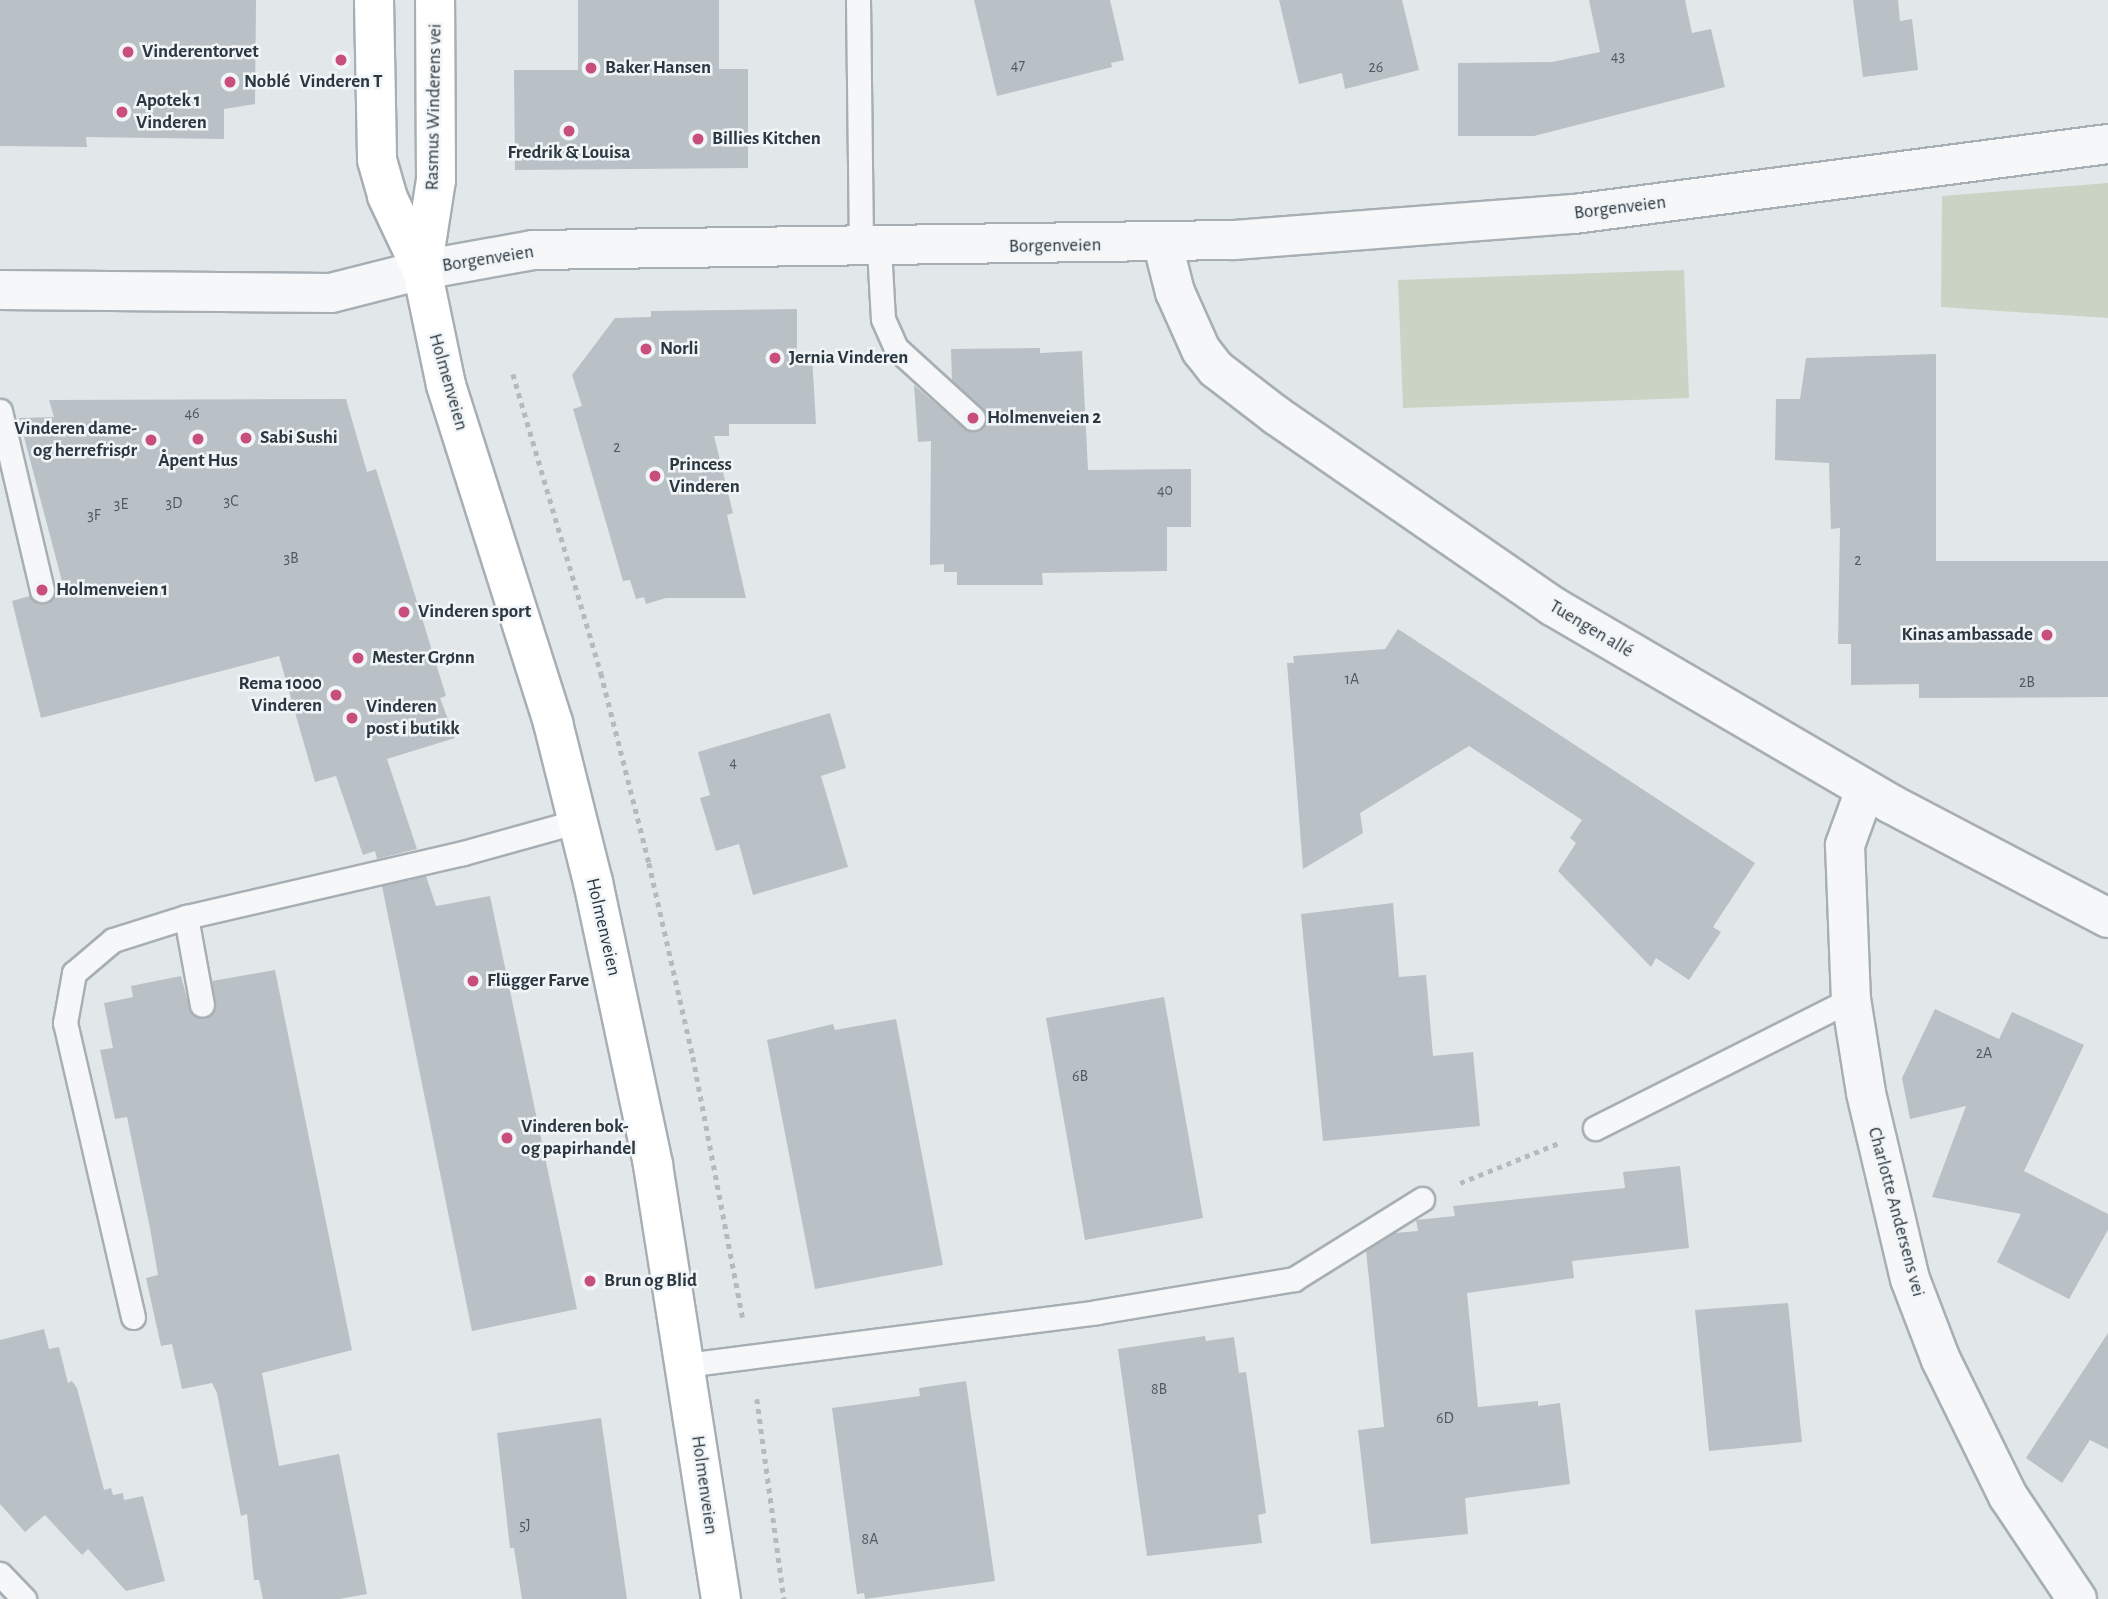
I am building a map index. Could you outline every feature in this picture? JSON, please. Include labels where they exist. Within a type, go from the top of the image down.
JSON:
[{"type":"street","points":[[374,0],[377,160],[387,196],[422,270]]},
{"type":"street","name":"Rasmus Winderens vei","points":[[422,270],[436,180],[435,0]]},
{"type":"street","name":"Borgenveien","points":[[0,290],[331,293],[422,270],[533,250],[1163,245],[1574,214],[2108,144]]},
{"type":"street","name":"Tuengen allé","points":[[1163,245],[1175,292],[1201,350],[1216,369],[1554,607],[1865,790],[2108,918]]},
{"type":"street","name":"Holmenveien","points":[[422,270],[446,385],[531,650],[578,821],[636,1078],[686,1365],[721,1599]]},
{"type":"street","name":"Charlotte Andersens vei","points":[[1865,790],[1845,845],[1850,999],[1866,1093],[1910,1279],[1941,1360],[2002,1485],[2048,1561],[2077,1599]]},
{"type":"lane","points":[[858,0],[870,247],[883,319],[895,348],[974,418]]},
{"type":"lane","points":[[0,411],[42,590]]},
{"type":"lane","points":[[133,1317],[65,1023],[74,973],[113,940],[186,917],[463,853],[578,821]]},
{"type":"lane","points":[[186,917],[202,1005]]},
{"type":"lane","points":[[1595,1128],[1850,999]]},
{"type":"lane","points":[[686,1365],[1097,1312],[1294,1279],[1422,1199]]},
{"type":"lane","points":[[0,1574],[24,1599]]},
{"type":"path","points":[[1422,1199],[1595,1128]]},
{"type":"green space","points":[[2108,183],[2108,318],[1941,307],[1942,196]]},
{"type":"green space","points":[[1684,270],[1689,398],[1403,408],[1398,280]]},
{"type":"building","name":"Vinderentorvet","points":[[0,0],[256,0],[255,104],[224,109],[224,139],[86,137],[87,147],[0,146]]},
{"type":"building","points":[[578,0],[719,0],[719,69],[748,69],[748,168],[515,170],[514,70],[578,70]]},
{"type":"building","points":[[974,0],[1110,0],[1124,60],[1111,63],[1112,67],[997,96]]},
{"type":"building","points":[[1279,0],[1402,0],[1419,70],[1345,89],[1342,73],[1299,84]]},
{"type":"building","points":[[1589,0],[1685,0],[1692,33],[1711,29],[1725,87],[1534,136],[1458,136],[1458,63],[1552,62],[1600,52]]},
{"type":"building","points":[[1853,0],[1898,0],[1900,21],[1912,19],[1918,70],[1863,77]]},
{"type":"building","points":[[797,309],[797,357],[812,356],[816,424],[729,424],[729,436],[714,436],[733,513],[727,515],[746,598],[666,598],[646,604],[644,597],[636,599],[630,580],[623,581],[573,409],[582,406],[572,375],[615,318],[651,317],[651,311]]},
{"type":"building","points":[[1040,348],[1040,353],[1082,351],[1088,470],[1191,469],[1191,527],[1167,527],[1167,571],[1042,573],[1043,585],[957,585],[957,572],[944,572],[944,564],[930,565],[931,441],[918,442],[914,385],[964,428],[977,431],[984,427],[986,414],[952,380],[951,349]]},
{"type":"building","points":[[1936,354],[1936,561],[2108,561],[2108,697],[1919,698],[1919,684],[1851,685],[1851,644],[1838,644],[1840,528],[1831,529],[1829,463],[1775,460],[1776,399],[1800,399],[1806,358]]},
{"type":"building","points":[[346,399],[367,472],[376,469],[446,696],[440,698],[455,738],[387,759],[417,849],[377,859],[375,851],[363,855],[336,776],[315,782],[279,656],[41,718],[12,601],[30,596],[46,603],[56,588],[63,585],[19,418],[54,417],[49,400]]},
{"type":"building","points":[[1398,629],[1755,863],[1713,927],[1721,932],[1689,980],[1656,958],[1651,967],[1558,871],[1576,843],[1570,838],[1582,820],[1469,746],[1360,813],[1363,833],[1303,869],[1287,663],[1294,663],[1293,656],[1385,649]]},
{"type":"building","points":[[830,713],[846,768],[821,776],[848,867],[753,895],[739,844],[716,851],[700,798],[710,795],[698,752]]},
{"type":"building","points":[[426,876],[436,906],[490,896],[577,1309],[472,1331],[382,886]]},
{"type":"building","points":[[1393,903],[1399,977],[1426,975],[1433,1056],[1473,1052],[1480,1126],[1323,1141],[1301,914]]},
{"type":"building","points":[[275,970],[352,1350],[262,1373],[279,1466],[339,1454],[367,1594],[339,1599],[263,1599],[259,1580],[254,1580],[247,1514],[241,1516],[217,1393],[212,1383],[182,1389],[172,1344],[161,1346],[146,1278],[158,1275],[150,1228],[127,1117],[115,1119],[100,1050],[113,1048],[104,1003],[133,997],[131,986],[181,976],[191,1013],[204,1019],[215,1009],[212,981]]},
{"type":"building","points":[[1164,997],[1203,1218],[1085,1240],[1046,1018]]},
{"type":"building","points":[[1935,1009],[1999,1039],[2012,1012],[2084,1045],[2024,1171],[2108,1214],[2108,1230],[2069,1299],[1997,1262],[2021,1214],[1932,1197],[1966,1106],[1910,1119],[1902,1078]]},
{"type":"building","points":[[896,1019],[943,1265],[815,1289],[767,1040],[833,1024],[835,1030]]},
{"type":"building","points":[[1680,1166],[1689,1248],[1572,1261],[1574,1278],[1467,1293],[1478,1407],[1538,1401],[1538,1406],[1560,1403],[1570,1484],[1465,1498],[1468,1534],[1371,1544],[1358,1430],[1384,1427],[1366,1250],[1394,1233],[1418,1231],[1416,1220],[1455,1216],[1453,1206],[1625,1188],[1623,1172]]},
{"type":"building","points":[[1788,1303],[1802,1442],[1709,1451],[1695,1310]]},
{"type":"building","points":[[44,1329],[49,1349],[59,1347],[68,1383],[72,1381],[77,1388],[104,1490],[111,1488],[113,1495],[123,1493],[124,1500],[143,1496],[165,1581],[126,1591],[88,1549],[82,1555],[45,1515],[25,1532],[0,1504],[0,1340]]},
{"type":"building","points":[[2108,1333],[2108,1449],[2090,1440],[2062,1483],[2026,1458]]},
{"type":"building","points":[[1205,1336],[1206,1341],[1234,1337],[1239,1373],[1246,1372],[1266,1513],[1258,1515],[1262,1543],[1147,1556],[1118,1349]]},
{"type":"building","points":[[966,1381],[995,1581],[865,1599],[864,1593],[857,1594],[832,1408],[920,1396],[919,1388]]},
{"type":"building","points":[[601,1418],[627,1599],[522,1599],[514,1548],[510,1548],[497,1433]]},
{"type":"place","name":"Vinderentorvet","points":[[128,52]]},
{"type":"place","name":"Vinderen T","points":[[341,60]]},
{"type":"place","name":"Baker Hansen","points":[[591,68]]},
{"type":"place","name":"Noblé","points":[[230,82]]},
{"type":"place","name":"Apotek 1 Vinderen","points":[[122,112]]},
{"type":"place","name":"Fredrik & Louisa","points":[[569,131]]},
{"type":"place","name":"Billies Kitchen","points":[[698,139]]},
{"type":"place","name":"Norli","points":[[646,349]]},
{"type":"place","name":"Jernia Vinderen","points":[[775,358]]},
{"type":"place","name":"Holmenveien 2","points":[[973,418]]},
{"type":"place","name":"Sabi Sushi","points":[[246,438]]},
{"type":"place","name":"Åpent Hus","points":[[198,439]]},
{"type":"place","name":"Vinderen dame- og herrefrisør","points":[[151,440]]},
{"type":"place","name":"Princess Vinderen","points":[[655,476]]},
{"type":"place","name":"Holmenveien 1","points":[[42,590]]},
{"type":"place","name":"Vinderen sport","points":[[404,612]]},
{"type":"place","name":"Kinas ambassade","points":[[2047,635]]},
{"type":"place","name":"Mester Grønn","points":[[358,658]]},
{"type":"place","name":"Rema 1000 Vinderen","points":[[336,695]]},
{"type":"place","name":"Vinderen post i butikk","points":[[352,718]]},
{"type":"place","name":"Flügger Farve","points":[[473,981]]},
{"type":"place","name":"Vinderen bok- og papirhandel","points":[[507,1138]]},
{"type":"place","name":"Brun og Blid","points":[[590,1281]]}]
